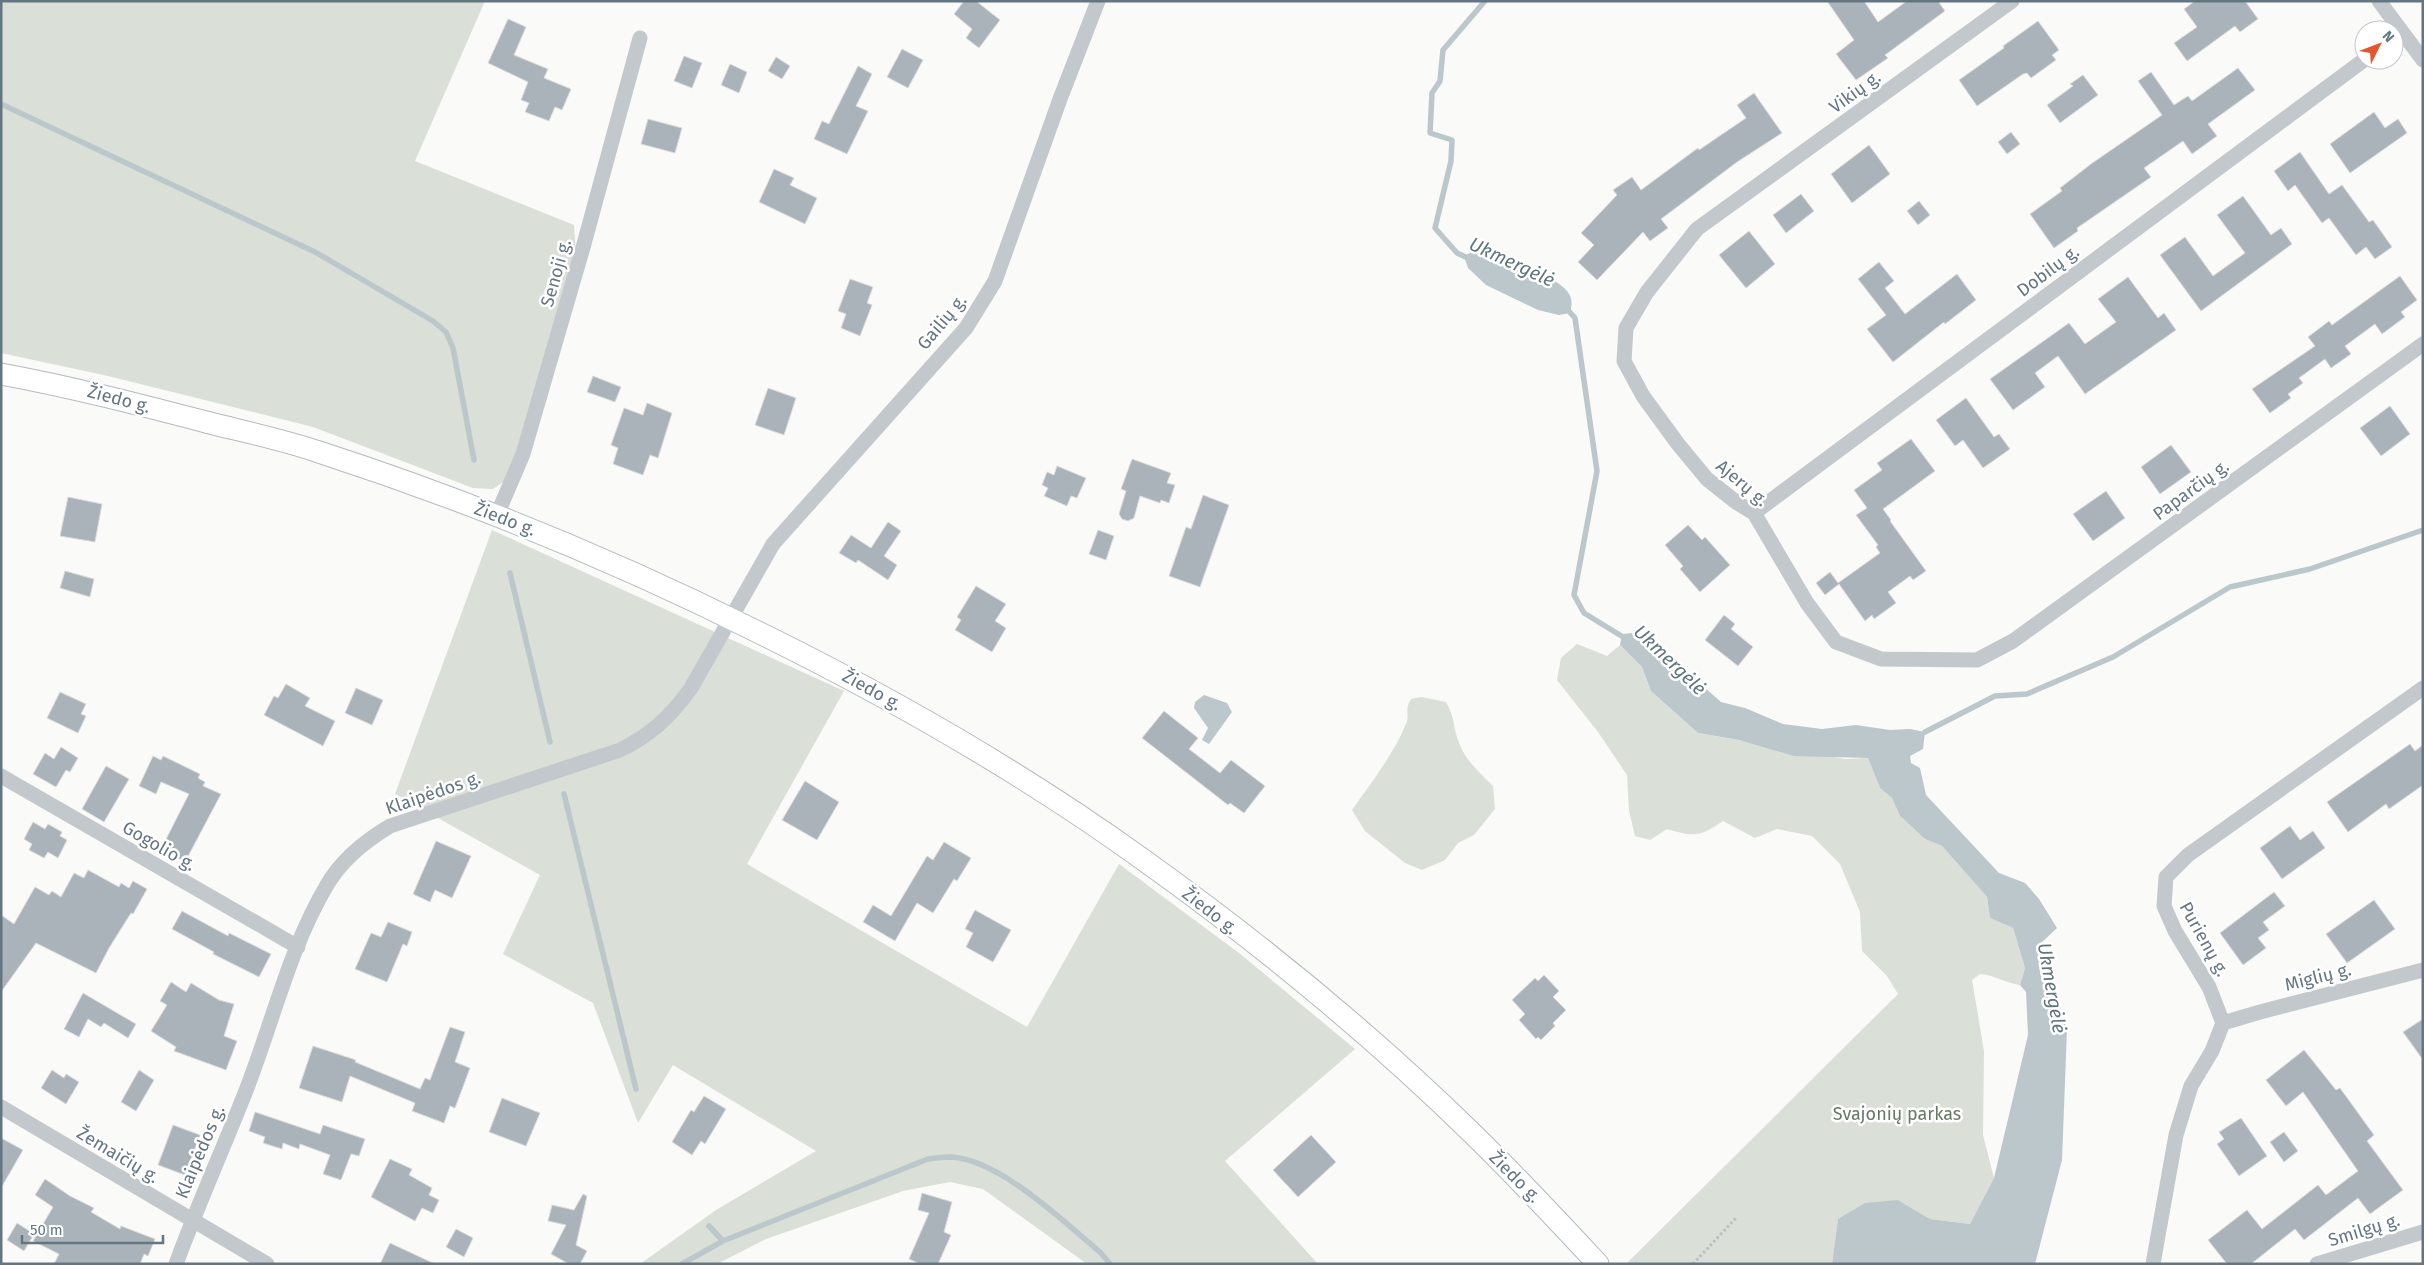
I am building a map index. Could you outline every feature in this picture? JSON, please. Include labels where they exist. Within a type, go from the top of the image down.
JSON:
[{"type":"street","name":"Gailių g.","points":[[731,618],[773,544],[966,328],[981,307],[995,281],[1057,108],[1098,1]]},
{"type":"street","name":"Vikių g.","points":[[1719,213],[2012,1]]},
{"type":"street","points":[[2379,1],[2390,20]]},
{"type":"street","name":"Senoji g.","points":[[497,515],[523,454],[584,244],[640,38]]},
{"type":"street","points":[[2404,41],[2423,60]]},
{"type":"street","name":"Dobilų g.","points":[[1754,513],[2354,67]]},
{"type":"street","name":"Ajerų g.","points":[[1719,213],[1697,229],[1647,292],[1626,328],[1624,360],[1643,396],[1678,444],[1707,479],[1736,502],[1754,513],[1807,603],[1836,642],[1881,660],[1977,660]]},
{"type":"street","name":"Paparčių g.","points":[[1977,660],[2013,641],[2029,630],[2423,344]]},
{"type":"street","name":"Žiedo g.","points":[[1,374],[77,388],[315,450],[497,515],[602,559],[731,618],[842,674],[911,712],[986,756],[1147,862],[1323,1000],[1411,1076],[1475,1136],[1598,1264]]},
{"type":"street","name":"Klaipėdos g.","points":[[176,1264],[247,1089],[298,947],[327,884],[341,866],[372,836],[390,826],[620,750],[640,740],[657,728],[677,708],[691,688],[731,618]]},
{"type":"street","name":"Purienų g.","points":[[2223,1024],[2209,987],[2175,931],[2164,906],[2166,878],[2188,855],[2423,688]]},
{"type":"street","name":"Gogolio g.","points":[[1,776],[298,947]]},
{"type":"street","name":"Miglių g.","points":[[2223,1024],[2260,1012],[2423,970]]},
{"type":"street","points":[[2153,1264],[2176,1135],[2191,1086],[2212,1051],[2223,1024]]},
{"type":"street","name":"Žemaičių g.","points":[[1,1107],[268,1264]]},
{"type":"street","name":"Smilgų g.","points":[[2317,1264],[2423,1232]]},
{"type":"path","points":[[1693,1264],[1736,1218]]},
{"type":"green space","points":[[1,1],[485,1],[415,161],[574,225],[576,255],[509,478],[493,489],[473,488],[313,427],[108,376],[1,353]]},
{"type":"green space","points":[[492,530],[844,691],[747,864],[1027,1027],[1119,864],[1239,953],[1355,1049],[1225,1161],[1318,1264],[1087,1264],[983,1189],[950,1182],[903,1191],[766,1239],[717,1264],[640,1264],[716,1210],[816,1151],[673,1065],[638,1123],[593,1003],[503,954],[540,875],[395,794]]},
{"type":"green space","name":"Svajonių parkas","points":[[1577,644],[1607,656],[1620,645],[1642,667],[1651,691],[1698,733],[1845,759],[1868,758],[1880,788],[1892,798],[1900,816],[1925,839],[1942,846],[1987,897],[1990,918],[2013,928],[2025,968],[2020,985],[1980,974],[1972,980],[1984,1051],[1983,1135],[1994,1178],[1970,1224],[1930,1219],[1898,1200],[1838,1219],[1832,1264],[1627,1263],[1898,994],[1887,976],[1862,951],[1860,912],[1840,864],[1812,836],[1777,829],[1755,838],[1723,821],[1702,833],[1691,834],[1667,829],[1650,840],[1635,836],[1629,811],[1627,775],[1598,732],[1557,680],[1561,658]]},
{"type":"green space","points":[[1422,697],[1446,702],[1451,713],[1457,738],[1465,755],[1493,786],[1495,809],[1474,835],[1458,843],[1445,860],[1422,870],[1405,863],[1365,831],[1352,810],[1395,747],[1407,721],[1408,706],[1411,699]]},
{"type":"water","points":[[1478,249],[1526,267],[1560,285],[1570,296],[1572,304],[1570,313],[1559,315],[1538,310],[1486,285],[1468,268],[1464,256]]},
{"type":"water","points":[[1632,633],[1661,649],[1721,702],[1745,708],[1783,724],[1822,729],[1856,725],[1890,730],[1910,729],[1925,732],[1923,749],[1910,756],[1911,763],[1920,768],[1926,795],[1999,873],[2025,883],[2039,899],[2057,928],[2040,944],[2067,1029],[2062,1160],[2035,1264],[1832,1264],[1838,1219],[1865,1203],[1898,1200],[1930,1219],[1970,1224],[1994,1178],[2028,1035],[2026,992],[2020,985],[2025,968],[2013,928],[1990,918],[1987,897],[1942,846],[1925,839],[1900,816],[1892,798],[1880,788],[1868,758],[1794,756],[1739,740],[1698,733],[1651,691],[1642,667],[1620,645],[1622,634]]},
{"type":"water","points":[[1204,695],[1227,703],[1232,712],[1209,744],[1202,740],[1208,728],[1194,708],[1195,702]]},
{"type":"building","points":[[964,1],[976,1],[1000,20],[979,48],[966,38],[972,29],[954,14]]},
{"type":"building","points":[[1827,1],[1864,1],[1878,22],[1907,1],[1938,1],[1945,11],[1885,55],[1888,58],[1856,80],[1836,54],[1854,40]]},
{"type":"building","points":[[2195,1],[2245,1],[2258,19],[2240,32],[2235,26],[2187,61],[2174,43],[2197,27],[2184,9]]},
{"type":"building","points":[[508,19],[526,27],[514,55],[548,69],[544,78],[571,89],[562,110],[555,107],[549,121],[525,112],[529,103],[521,100],[528,82],[488,63]]},
{"type":"building","points":[[2038,21],[2059,50],[2052,55],[2056,60],[2031,78],[2027,73],[2023,74],[1977,106],[1959,80]]},
{"type":"building","points":[[902,49],[923,60],[908,88],[887,77]]},
{"type":"building","points":[[684,56],[702,63],[692,88],[674,81]]},
{"type":"building","points":[[776,57],[790,66],[782,79],[768,71]]},
{"type":"building","points":[[730,64],[747,72],[739,93],[721,85]]},
{"type":"building","points":[[858,66],[872,74],[856,106],[868,111],[847,154],[814,139],[822,121],[829,124]]},
{"type":"building","points":[[2238,68],[2255,90],[2208,124],[2217,136],[2192,154],[2183,141],[2144,168],[2151,177],[2077,228],[2078,231],[2054,248],[2030,214],[2062,191],[2060,188],[2091,164],[2162,115],[2138,81],[2151,72],[2174,105],[2188,96],[2192,101]]},
{"type":"building","points":[[2083,75],[2098,95],[2060,123],[2047,105],[2073,86],[2070,84]]},
{"type":"building","points":[[1754,93],[1782,133],[1737,162],[1661,219],[1668,228],[1650,241],[1643,232],[1597,280],[1578,262],[1594,245],[1581,233],[1617,195],[1613,190],[1632,177],[1641,190],[1698,148],[1699,150],[1746,118],[1737,105]]},
{"type":"building","points":[[2374,112],[2385,128],[2398,119],[2407,133],[2350,173],[2330,144]]},
{"type":"building","points":[[648,119],[682,128],[675,153],[641,144]]},
{"type":"building","points":[[2011,132],[2020,144],[2007,154],[1998,142]]},
{"type":"building","points":[[1869,145],[1890,174],[1852,203],[1831,174]]},
{"type":"building","points":[[2300,152],[2329,194],[2342,185],[2369,222],[2373,220],[2392,247],[2375,259],[2366,247],[2356,255],[2329,218],[2322,223],[2295,185],[2288,191],[2274,171]]},
{"type":"building","points":[[774,169],[794,178],[790,185],[817,198],[805,224],[759,202]]},
{"type":"building","points":[[1801,194],[1814,211],[1786,233],[1773,215]]},
{"type":"building","points":[[2243,196],[2271,235],[2281,228],[2292,244],[2201,311],[2160,255],[2185,237],[2213,276],[2245,253],[2217,215]]},
{"type":"building","points":[[1919,201],[1930,215],[1918,225],[1907,211]]},
{"type":"building","points":[[1749,231],[1775,264],[1746,288],[1719,255]]},
{"type":"building","points":[[1879,262],[1894,281],[1885,288],[1905,314],[1957,274],[1976,300],[1945,324],[1944,322],[1893,362],[1867,329],[1886,315],[1858,279]]},
{"type":"building","points":[[2400,276],[2417,300],[2401,312],[2405,317],[2382,334],[2375,324],[2345,346],[2351,354],[2331,368],[2325,359],[2299,378],[2303,383],[2288,394],[2291,398],[2270,413],[2252,389],[2315,346],[2308,337],[2329,321],[2332,325]]},
{"type":"building","points":[[2128,277],[2158,318],[2164,313],[2176,330],[2085,394],[2058,356],[2035,373],[2045,387],[2013,410],[1990,379],[2069,323],[2085,344],[2116,322],[2098,299]]},
{"type":"building","points":[[850,279],[873,287],[867,303],[872,305],[860,336],[841,328],[846,314],[838,311]]},
{"type":"building","points":[[593,376],[621,387],[615,402],[587,392]]},
{"type":"building","points":[[768,388],[796,398],[784,435],[755,425]]},
{"type":"building","points":[[1966,398],[1994,437],[1999,434],[2010,449],[1983,468],[1963,440],[1955,446],[1936,420]]},
{"type":"building","points":[[647,403],[672,413],[658,458],[650,455],[643,475],[613,464],[618,448],[611,445],[624,408],[643,415]]},
{"type":"building","points":[[2390,406],[2410,434],[2381,456],[2360,428]]},
{"type":"building","points":[[1911,439],[1935,471],[1883,509],[1926,571],[1913,580],[1910,576],[1888,592],[1896,603],[1874,619],[1872,615],[1865,621],[1839,584],[1825,595],[1816,583],[1830,572],[1838,583],[1880,553],[1876,547],[1878,545],[1856,515],[1867,508],[1854,490],[1882,470],[1877,463]]},
{"type":"building","points":[[2171,445],[2191,472],[2160,494],[2141,467]]},
{"type":"building","points":[[1132,459],[1171,473],[1167,483],[1175,485],[1169,503],[1161,500],[1160,503],[1140,496],[1134,518],[1128,521],[1122,519],[1119,514],[1126,491],[1121,489]]},
{"type":"building","points":[[1057,466],[1086,478],[1077,498],[1071,496],[1067,506],[1044,496],[1048,488],[1042,485],[1047,472],[1054,475]]},
{"type":"building","points":[[2106,491],[2125,518],[2093,541],[2073,514]]},
{"type":"building","points":[[1203,495],[1229,505],[1200,587],[1169,576],[1186,527],[1191,529]]},
{"type":"building","points":[[68,497],[102,504],[95,542],[60,536]]},
{"type":"building","points":[[888,522],[901,531],[884,556],[897,565],[888,580],[858,560],[856,563],[839,553],[851,535],[871,548]]},
{"type":"building","points":[[1688,525],[1702,540],[1705,537],[1730,565],[1700,592],[1680,569],[1683,566],[1665,545]]},
{"type":"building","points":[[1098,530],[1114,536],[1106,560],[1089,554]]},
{"type":"building","points":[[65,571],[94,579],[90,597],[60,588]]},
{"type":"building","points":[[976,586],[1006,604],[995,621],[1006,628],[992,652],[955,630],[961,620],[957,617]]},
{"type":"building","points":[[1724,615],[1735,624],[1731,629],[1753,647],[1738,666],[1705,640]]},
{"type":"building","points":[[286,684],[310,698],[305,706],[335,721],[323,746],[264,715],[274,696],[278,698]]},
{"type":"building","points":[[356,688],[383,700],[372,725],[345,713]]},
{"type":"building","points":[[60,692],[86,704],[81,714],[86,716],[78,733],[47,718]]},
{"type":"building","points":[[1164,711],[1198,738],[1189,749],[1220,773],[1231,760],[1265,786],[1244,813],[1230,803],[1228,805],[1142,738]]},
{"type":"building","points":[[2410,744],[2415,751],[2423,745],[2423,785],[2389,809],[2386,804],[2348,832],[2327,802]]},
{"type":"building","points":[[61,747],[78,758],[70,772],[66,770],[56,787],[33,774],[45,753],[54,759]]},
{"type":"building","points":[[153,756],[161,760],[163,756],[200,774],[198,778],[205,782],[203,786],[221,794],[185,862],[161,849],[189,794],[161,782],[156,794],[139,786]]},
{"type":"building","points":[[106,766],[129,779],[104,822],[82,809]]},
{"type":"building","points":[[805,781],[839,802],[817,840],[782,820]]},
{"type":"building","points":[[33,822],[45,829],[48,824],[62,832],[60,836],[67,840],[58,858],[48,852],[44,858],[29,850],[32,844],[24,839]]},
{"type":"building","points":[[2290,826],[2300,840],[2313,831],[2325,848],[2282,879],[2260,848]]},
{"type":"building","points":[[436,841],[471,856],[452,898],[435,890],[430,902],[413,894]]},
{"type":"building","points":[[944,842],[971,858],[957,881],[954,879],[933,913],[917,903],[895,941],[863,922],[873,905],[891,916],[927,856],[933,860]]},
{"type":"building","points":[[88,870],[119,887],[121,883],[129,888],[133,881],[147,889],[133,914],[131,913],[109,948],[96,973],[36,943],[1,992],[1,915],[14,924],[35,887],[49,895],[52,891],[61,897],[74,873],[84,878]]},
{"type":"building","points":[[2274,892],[2285,906],[2263,922],[2269,930],[2258,938],[2266,948],[2243,965],[2220,933]]},
{"type":"building","points":[[2374,900],[2395,929],[2347,963],[2326,934]]},
{"type":"building","points":[[975,910],[1011,930],[993,962],[966,947],[973,933],[965,929]]},
{"type":"building","points":[[182,911],[228,936],[229,933],[271,954],[259,977],[213,954],[214,952],[172,929]]},
{"type":"building","points":[[388,922],[412,932],[407,946],[403,944],[387,982],[355,969],[371,933],[381,937]]},
{"type":"building","points":[[1544,975],[1559,991],[1553,997],[1566,1010],[1553,1023],[1555,1026],[1541,1040],[1538,1037],[1536,1039],[1519,1020],[1525,1014],[1512,1000],[1535,978],[1538,981]]},
{"type":"building","points":[[171,982],[186,992],[191,983],[219,1000],[234,1004],[224,1036],[237,1041],[226,1070],[174,1051],[176,1047],[151,1031],[167,1005],[160,1001]]},
{"type":"building","points":[[83,993],[136,1024],[128,1038],[104,1023],[101,1027],[88,1019],[79,1037],[64,1029]]},
{"type":"building","points":[[2423,1019],[2423,1060],[2403,1032]]},
{"type":"building","points":[[450,1027],[465,1032],[455,1062],[470,1068],[455,1108],[450,1106],[444,1123],[412,1111],[415,1103],[350,1076],[342,1102],[299,1088],[313,1046],[356,1060],[355,1062],[420,1089],[425,1078],[430,1080]]},
{"type":"building","points":[[2304,1050],[2336,1090],[2340,1088],[2374,1135],[2367,1141],[2403,1190],[2370,1214],[2358,1198],[2304,1240],[2295,1229],[2251,1264],[2227,1264],[2208,1240],[2247,1210],[2262,1229],[2318,1185],[2326,1195],[2358,1171],[2303,1092],[2286,1106],[2266,1080]]},
{"type":"building","points":[[52,1070],[64,1078],[66,1074],[79,1082],[66,1104],[41,1088]]},
{"type":"building","points":[[139,1070],[154,1080],[136,1111],[121,1102]]},
{"type":"building","points":[[704,1096],[726,1109],[705,1144],[701,1141],[692,1155],[672,1142],[691,1110],[694,1112]]},
{"type":"building","points":[[502,1098],[540,1113],[526,1146],[489,1132]]},
{"type":"building","points":[[255,1112],[320,1134],[323,1125],[365,1139],[359,1156],[351,1154],[341,1180],[323,1174],[330,1155],[300,1144],[299,1149],[283,1143],[282,1149],[263,1143],[265,1137],[249,1131]]},
{"type":"building","points":[[2241,1118],[2267,1156],[2239,1176],[2217,1144],[2224,1139],[2219,1132]]},
{"type":"building","points":[[173,1125],[200,1135],[185,1175],[158,1165]]},
{"type":"building","points":[[2284,1132],[2298,1151],[2284,1162],[2270,1142]]},
{"type":"building","points":[[1311,1135],[1336,1162],[1298,1197],[1273,1170]]},
{"type":"building","points":[[1,1138],[23,1150],[1,1188]]},
{"type":"building","points":[[390,1159],[412,1169],[409,1175],[432,1188],[429,1195],[439,1200],[433,1213],[422,1208],[415,1221],[371,1197]]},
{"type":"building","points":[[45,1179],[70,1196],[94,1208],[91,1212],[120,1229],[121,1226],[155,1239],[148,1256],[144,1254],[140,1264],[54,1264],[59,1254],[33,1241],[53,1207],[35,1195]]},
{"type":"building","points":[[922,1193],[952,1202],[944,1232],[951,1235],[938,1264],[920,1264],[909,1259],[929,1213],[918,1210]]},
{"type":"building","points":[[583,1194],[587,1196],[576,1245],[587,1251],[580,1264],[569,1264],[551,1254],[566,1225],[548,1221],[552,1205],[574,1210]]},
{"type":"building","points":[[17,1223],[34,1234],[24,1251],[7,1240]]},
{"type":"building","points":[[456,1229],[473,1238],[464,1257],[446,1247]]},
{"type":"building","points":[[390,1243],[435,1264],[380,1264]]},
{"type":"waterway","name":"Ukmergėlė","points":[[1470,259],[1457,253],[1435,228],[1451,161],[1452,140],[1430,133],[1432,93],[1440,81],[1443,50],[1485,1]]},
{"type":"waterway","points":[[1,104],[315,252],[433,321],[446,332],[453,348],[474,460]]},
{"type":"waterway","name":"Ukmergėlė","points":[[1566,308],[1575,318],[1597,471],[1574,595],[1584,613],[1628,640]]},
{"type":"waterway","points":[[1925,732],[1995,696],[2027,694],[2113,657],[2230,587],[2310,569],[2423,530]]},
{"type":"waterway","points":[[510,573],[550,742]]},
{"type":"waterway","points":[[564,794],[636,1089]]},
{"type":"waterway","points":[[682,1264],[723,1241],[928,1159],[942,1157],[970,1160],[1010,1180],[1050,1209],[1100,1252],[1110,1264]]},
{"type":"waterway","points":[[709,1226],[723,1241]]}]
